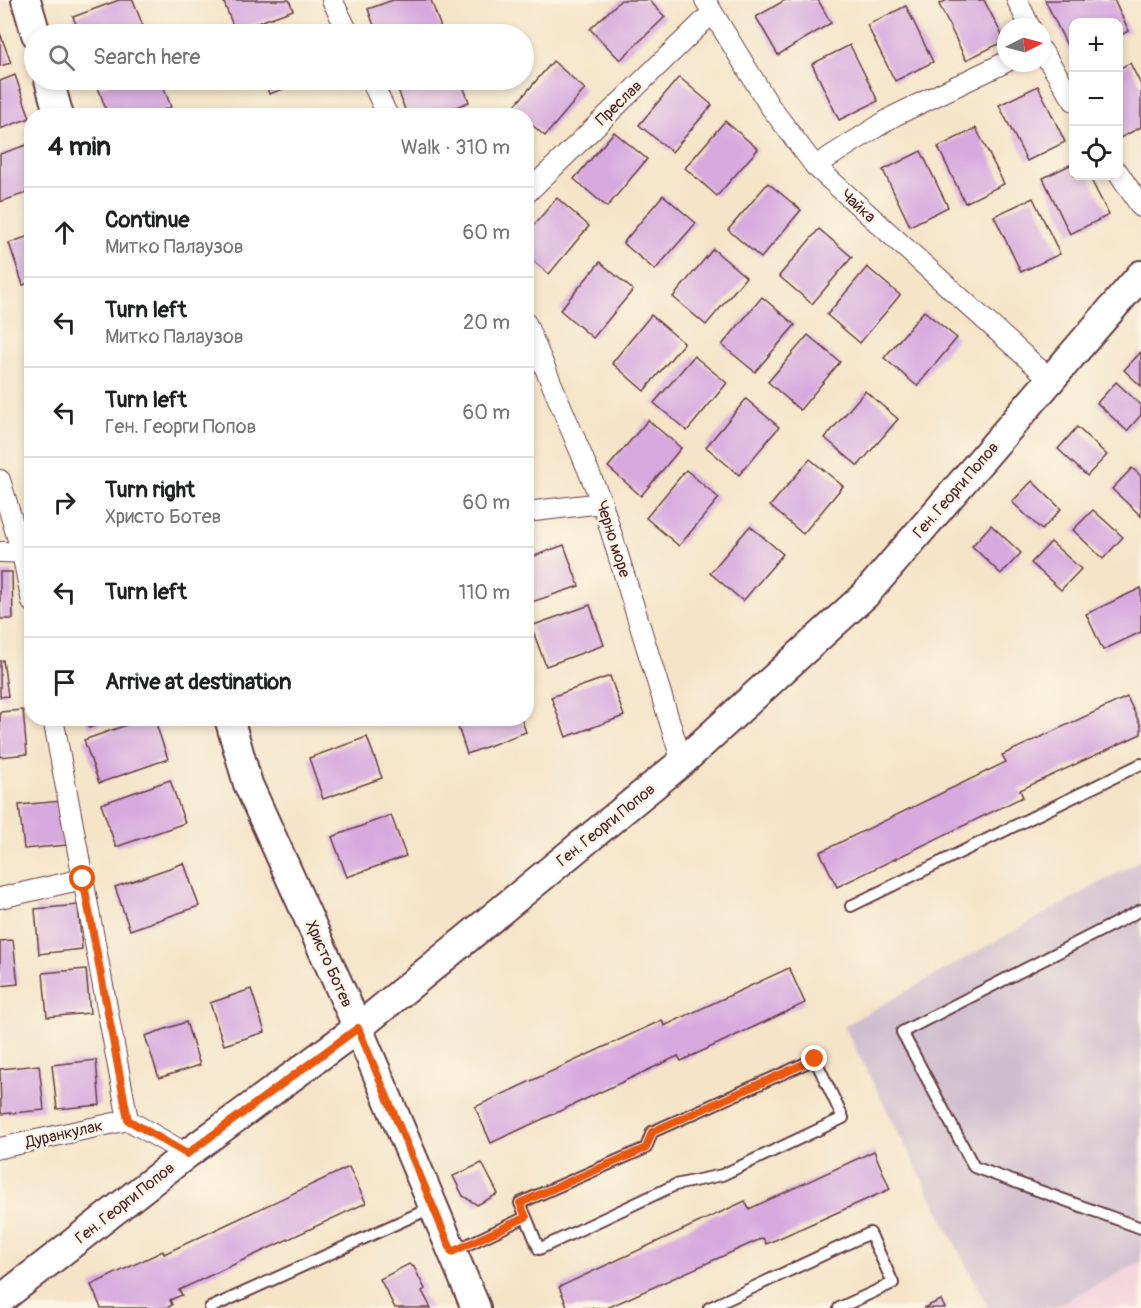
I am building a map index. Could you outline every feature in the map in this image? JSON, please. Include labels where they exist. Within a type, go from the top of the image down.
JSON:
[{"type":"street","points":[[26,0],[33,24]]},
{"type":"street","points":[[332,0],[344,24]]},
{"type":"street","points":[[1017,0],[1026,18]]},
{"type":"street","name":"Чайка","points":[[709,6],[769,105],[815,166],[1050,380]]},
{"type":"street","name":"Преслав","points":[[534,186],[709,6]]},
{"type":"street","points":[[1051,65],[1069,93]]},
{"type":"street","points":[[815,166],[894,116],[997,66]]},
{"type":"street","points":[[52,90],[57,108]]},
{"type":"street","points":[[375,90],[384,108]]},
{"type":"street","points":[[1123,178],[1141,207]]},
{"type":"street","name":"Ген. Георги Попов","points":[[0,1300],[187,1154],[358,1028],[682,762],[865,596],[1141,274]]},
{"type":"street","name":"Черно море","points":[[534,342],[602,503],[682,762]]},
{"type":"street","points":[[0,480],[24,545]]},
{"type":"street","points":[[534,511],[602,503]]},
{"type":"street","points":[[0,552],[24,553]]},
{"type":"street","points":[[54,726],[128,1120],[187,1154]]},
{"type":"street","name":"Христо Ботев","points":[[231,726],[248,784],[358,1028],[476,1308]]},
{"type":"street","points":[[0,898],[83,879]]},
{"type":"street","name":"Дуранкулак","points":[[0,1148],[128,1120]]},
{"type":"lane","points":[[850,906],[1141,764]]},
{"type":"lane","points":[[1141,910],[902,1032],[974,1167],[1141,1228]]},
{"type":"lane","points":[[815,1059],[843,1118],[722,1175],[675,1185],[539,1249],[526,1217],[520,1203],[646,1148],[652,1132],[815,1059]]},
{"type":"lane","points":[[210,1308],[433,1207]]},
{"type":"lane","points":[[452,1252],[526,1217]]},
{"type":"lane","points":[[709,1308],[870,1233],[893,1283],[839,1308]]},
{"type":"shaded area","points":[[1141,860],[1141,1262],[1052,1308],[988,1308],[844,1026]]},
{"type":"shaded area","points":[[1141,1262],[1141,1308],[1052,1308],[1098,1284]]},
{"type":"building","points":[[119,0],[133,0],[142,24],[76,24],[73,17]]},
{"type":"building","points":[[223,0],[289,0],[293,10],[254,24],[232,24]]},
{"type":"building","points":[[393,0],[431,0],[440,24],[373,24],[368,9]]},
{"type":"building","points":[[621,0],[649,0],[665,17],[620,60],[590,29]]},
{"type":"building","points":[[785,0],[818,0],[831,23],[778,55],[756,17]]},
{"type":"building","points":[[947,0],[984,0],[997,25],[997,45],[966,60],[939,4]]},
{"type":"building","points":[[1045,0],[1114,0],[1123,18],[1069,18],[1069,50]]},
{"type":"building","points":[[906,6],[933,62],[895,81],[867,25]]},
{"type":"building","points":[[1123,19],[1129,31],[1123,34]]},
{"type":"building","points":[[0,33],[11,63],[0,66]]},
{"type":"building","points":[[850,45],[878,101],[839,120],[812,64]]},
{"type":"building","points":[[553,61],[585,89],[545,136],[534,127],[534,108],[513,108],[528,90],[534,90],[534,83]]},
{"type":"building","points":[[1130,63],[1141,85],[1141,127],[1123,136],[1123,72],[1123,66]]},
{"type":"building","points":[[15,75],[27,108],[24,108],[24,120],[0,129],[0,81]]},
{"type":"building","points":[[679,77],[712,105],[672,152],[639,125]]},
{"type":"building","points":[[1038,86],[1065,142],[1027,161],[999,105]]},
{"type":"building","points":[[99,90],[165,90],[171,107],[168,108],[105,108]]},
{"type":"building","points":[[268,90],[280,90],[269,94]]},
{"type":"building","points":[[398,90],[465,90],[469,102],[453,108],[404,108]]},
{"type":"building","points":[[725,121],[758,149],[717,196],[685,168]]},
{"type":"building","points":[[976,128],[1004,184],[965,203],[938,147]]},
{"type":"building","points":[[614,132],[647,159],[607,207],[574,179]]},
{"type":"building","points":[[24,146],[24,194],[0,202],[0,154]]},
{"type":"building","points":[[921,151],[948,207],[910,226],[883,170]]},
{"type":"building","points":[[1069,165],[1069,180],[1091,180],[1109,215],[1070,234],[1043,178]]},
{"type":"building","points":[[768,183],[801,210],[761,258],[728,230]]},
{"type":"building","points":[[663,195],[696,223],[655,270],[623,243]]},
{"type":"building","points":[[557,198],[589,226],[549,274],[534,262],[534,225]]},
{"type":"building","points":[[1033,198],[1060,254],[1021,272],[994,216]]},
{"type":"building","points":[[819,229],[852,257],[812,304],[779,276]]},
{"type":"building","points":[[24,238],[24,285],[23,285],[9,243]]},
{"type":"building","points":[[713,249],[746,277],[706,325],[673,297]]},
{"type":"building","points":[[600,262],[633,290],[593,338],[560,310]]},
{"type":"building","points":[[867,267],[900,295],[860,343],[827,315]]},
{"type":"building","points":[[762,297],[795,325],[755,372],[722,345]]},
{"type":"building","points":[[924,311],[957,338],[917,386],[884,358]]},
{"type":"building","points":[[651,315],[684,343],[644,391],[612,363]]},
{"type":"building","points":[[808,335],[840,362],[800,410],[768,382]]},
{"type":"building","points":[[1141,352],[1141,386],[1124,370]]},
{"type":"building","points":[[694,356],[727,383],[687,431],[654,403]]},
{"type":"building","points":[[1116,382],[1141,405],[1141,415],[1127,431],[1097,403]]},
{"type":"building","points":[[865,391],[898,419],[858,466],[825,438]]},
{"type":"building","points":[[746,399],[779,427],[739,475],[706,447]]},
{"type":"building","points":[[648,420],[681,448],[641,496],[608,467]]},
{"type":"building","points":[[1077,427],[1107,455],[1087,476],[1058,449]]},
{"type":"building","points":[[810,459],[843,486],[803,534],[770,506]]},
{"type":"building","points":[[1132,468],[1141,476],[1141,516],[1112,489]]},
{"type":"building","points":[[686,470],[719,498],[679,546],[646,518]]},
{"type":"building","points":[[1032,481],[1061,509],[1042,530],[1012,502]]},
{"type":"building","points":[[1093,510],[1123,537],[1103,559],[1073,530]]},
{"type":"building","points":[[991,525],[1021,553],[1001,574],[972,546]]},
{"type":"building","points":[[750,526],[783,554],[743,601],[710,573]]},
{"type":"building","points":[[1051,542],[1081,569],[1061,590],[1031,563]]},
{"type":"building","points":[[564,545],[579,586],[534,601],[534,556]]},
{"type":"building","points":[[0,572],[12,572],[13,619],[0,619]]},
{"type":"building","points":[[1141,588],[1141,632],[1103,650],[1086,614]]},
{"type":"building","points":[[590,605],[604,645],[546,666],[534,634],[534,625]]},
{"type":"building","points":[[3,660],[8,696],[0,697],[0,661]]},
{"type":"building","points":[[610,676],[624,716],[566,737],[551,697]]},
{"type":"building","points":[[1127,697],[1141,726],[1141,734],[1020,790],[1023,797],[837,887],[820,852],[1006,762],[1002,755]]},
{"type":"building","points":[[23,710],[27,754],[0,757],[0,712]]},
{"type":"building","points":[[123,726],[157,726],[168,759],[99,783],[84,740]]},
{"type":"building","points":[[458,726],[524,726],[526,732],[467,754]]},
{"type":"building","points":[[367,737],[382,778],[323,799],[309,758]]},
{"type":"building","points":[[170,780],[185,823],[116,847],[101,804]]},
{"type":"building","points":[[62,801],[67,845],[24,849],[19,805]]},
{"type":"building","points":[[391,815],[406,856],[347,877],[332,837]]},
{"type":"building","points":[[184,863],[199,906],[130,930],[115,887]]},
{"type":"building","points":[[78,905],[82,949],[39,954],[35,909]]},
{"type":"building","points":[[13,940],[18,984],[0,986],[0,941]]},
{"type":"building","points":[[789,968],[805,1003],[681,1061],[678,1056],[491,1143],[475,1107],[662,1020],[664,1026]]},
{"type":"building","points":[[86,969],[90,1013],[47,1017],[43,973]]},
{"type":"building","points":[[251,989],[265,1032],[224,1045],[210,1003]]},
{"type":"building","points":[[186,1022],[200,1065],[159,1078],[145,1036]]},
{"type":"building","points":[[96,1060],[100,1105],[57,1109],[52,1065]]},
{"type":"building","points":[[39,1065],[44,1110],[1,1114],[0,1069]]},
{"type":"building","points":[[874,1151],[890,1189],[766,1244],[763,1238],[607,1308],[568,1308],[559,1287],[745,1201],[749,1209]]},
{"type":"building","points":[[482,1163],[498,1194],[477,1205],[463,1196],[453,1176]]},
{"type":"building","points":[[349,1167],[366,1203],[179,1290],[182,1295],[170,1300],[172,1305],[167,1308],[101,1308],[91,1285],[163,1251],[164,1254]]},
{"type":"building","points":[[409,1264],[414,1267],[425,1289],[422,1291],[431,1308],[395,1308],[380,1279]]},
{"type":"building","points":[[941,1300],[945,1308],[923,1308]]},
{"type":"route","points":[[83,879],[128,1120],[187,1154],[358,1028],[452,1252],[526,1217],[520,1203],[646,1148],[652,1132],[815,1059]]}]
